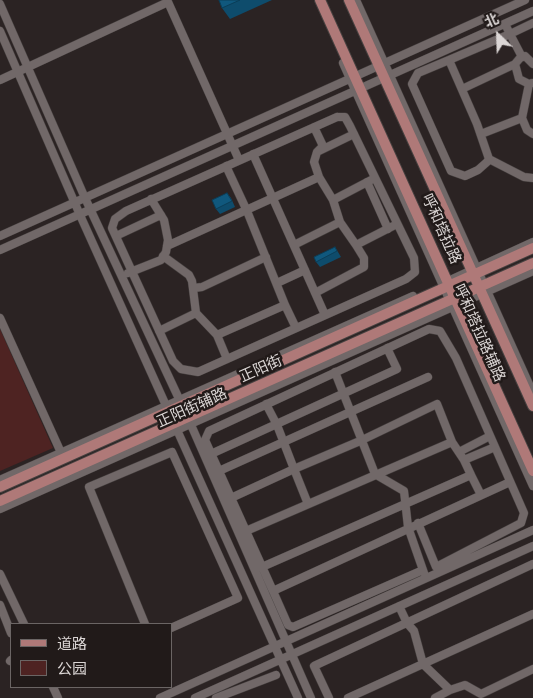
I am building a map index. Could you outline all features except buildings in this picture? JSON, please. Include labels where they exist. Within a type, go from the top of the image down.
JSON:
[{"type":"main road","name":"呼和塔拉路","points":[[320,0],[358,90],[454,303],[533,471]]},
{"type":"main road","name":"呼和塔拉路","points":[[349,0],[382,64],[483,289],[533,406]]},
{"type":"main road","points":[[0,487],[62,456],[180,403],[475,271],[533,248]]},
{"type":"main road","name":"正阳街","points":[[0,501],[189,421],[454,303],[533,263]]},
{"type":"street","points":[[315,0],[353,77]]},
{"type":"street","points":[[356,0],[382,64]]},
{"type":"street","points":[[0,250],[91,210],[353,77],[525,0]]},
{"type":"street","points":[[0,80],[168,2],[238,160]]},
{"type":"street","points":[[0,4],[85,198],[189,421],[311,698]]},
{"type":"street","points":[[0,236],[75,202],[358,90],[533,11]]},
{"type":"street","points":[[489,159],[478,170],[465,176],[451,172],[412,84],[418,73],[533,23]]},
{"type":"street","points":[[462,89],[515,64],[529,60],[505,24]]},
{"type":"street","points":[[0,32],[298,698]]},
{"type":"street","points":[[449,60],[481,134],[489,159],[524,177],[533,178]]},
{"type":"street","points":[[515,64],[519,79],[531,83],[522,118],[527,130],[533,134]]},
{"type":"street","points":[[337,116],[345,117],[414,258],[415,272],[406,280],[198,372],[181,369],[173,361],[112,228],[114,219],[151,199],[314,127],[337,116]]},
{"type":"street","points":[[481,134],[522,118]]},
{"type":"street","points":[[314,127],[323,146],[317,152],[314,162],[318,177],[333,200],[340,222],[364,258],[364,267],[315,293]]},
{"type":"street","points":[[317,152],[354,134]]},
{"type":"street","points":[[252,154],[325,315]]},
{"type":"street","points":[[226,166],[296,328]]},
{"type":"street","points":[[167,246],[318,177]]},
{"type":"street","points":[[333,200],[375,178]]},
{"type":"street","points":[[367,182],[388,229]]},
{"type":"street","points":[[121,276],[161,260],[167,246],[168,240],[164,220],[151,199]]},
{"type":"street","points":[[116,236],[161,215]]},
{"type":"street","points":[[294,245],[340,222]]},
{"type":"street","points":[[356,245],[398,224]]},
{"type":"street","points":[[475,271],[533,242]]},
{"type":"street","points":[[163,256],[192,280],[196,312],[217,335],[227,359]]},
{"type":"street","points":[[194,288],[202,287],[266,257]]},
{"type":"street","points":[[277,283],[305,270]]},
{"type":"street","points":[[483,289],[533,271]]},
{"type":"street","name":"呼和塔拉路辅路","points":[[483,289],[533,393]]},
{"type":"street","name":"呼和塔拉路辅路","points":[[454,303],[533,486]]},
{"type":"street","points":[[217,335],[285,305]]},
{"type":"street","points":[[159,331],[196,312]]},
{"type":"street","points":[[0,318],[62,456],[0,480]]},
{"type":"street","points":[[160,698],[426,578],[521,523],[524,513],[456,358],[440,331],[429,329],[209,431],[205,440],[288,626],[293,627],[423,570]]},
{"type":"street","points":[[211,454],[397,369],[387,348]]},
{"type":"street","points":[[335,372],[360,441],[375,474],[404,491],[408,528],[426,578]]},
{"type":"street","points":[[219,472],[428,377]]},
{"type":"street","points":[[266,404],[308,504]]},
{"type":"street","points":[[231,498],[360,441],[437,404],[452,442],[464,460],[481,495]]},
{"type":"street","name":"正阳街辅路","points":[[0,509],[177,426]]},
{"type":"street","points":[[459,452],[490,436]]},
{"type":"street","points":[[246,531],[452,442]]},
{"type":"street","points":[[464,460],[495,447]]},
{"type":"street","points":[[145,623],[88,487],[172,452],[238,598],[172,628]]},
{"type":"street","points":[[262,566],[471,475]]},
{"type":"street","points":[[273,591],[510,482]]},
{"type":"street","points":[[418,523],[437,570]]},
{"type":"street","points":[[437,570],[533,530]]},
{"type":"street","points":[[195,698],[533,546]]},
{"type":"street","points":[[329,698],[314,666],[533,564]]},
{"type":"street","points":[[0,574],[24,623]]},
{"type":"street","points":[[0,605],[10,630]]},
{"type":"street","points":[[399,606],[407,623],[414,630],[423,664],[450,690]]},
{"type":"street","points":[[348,698],[533,614]]},
{"type":"street","points":[[436,698],[450,690],[465,685],[481,694],[533,668]]},
{"type":"street","points":[[221,697],[276,675]]},
{"type":"green space","points":[[0,329],[53,448],[0,471]]}]
